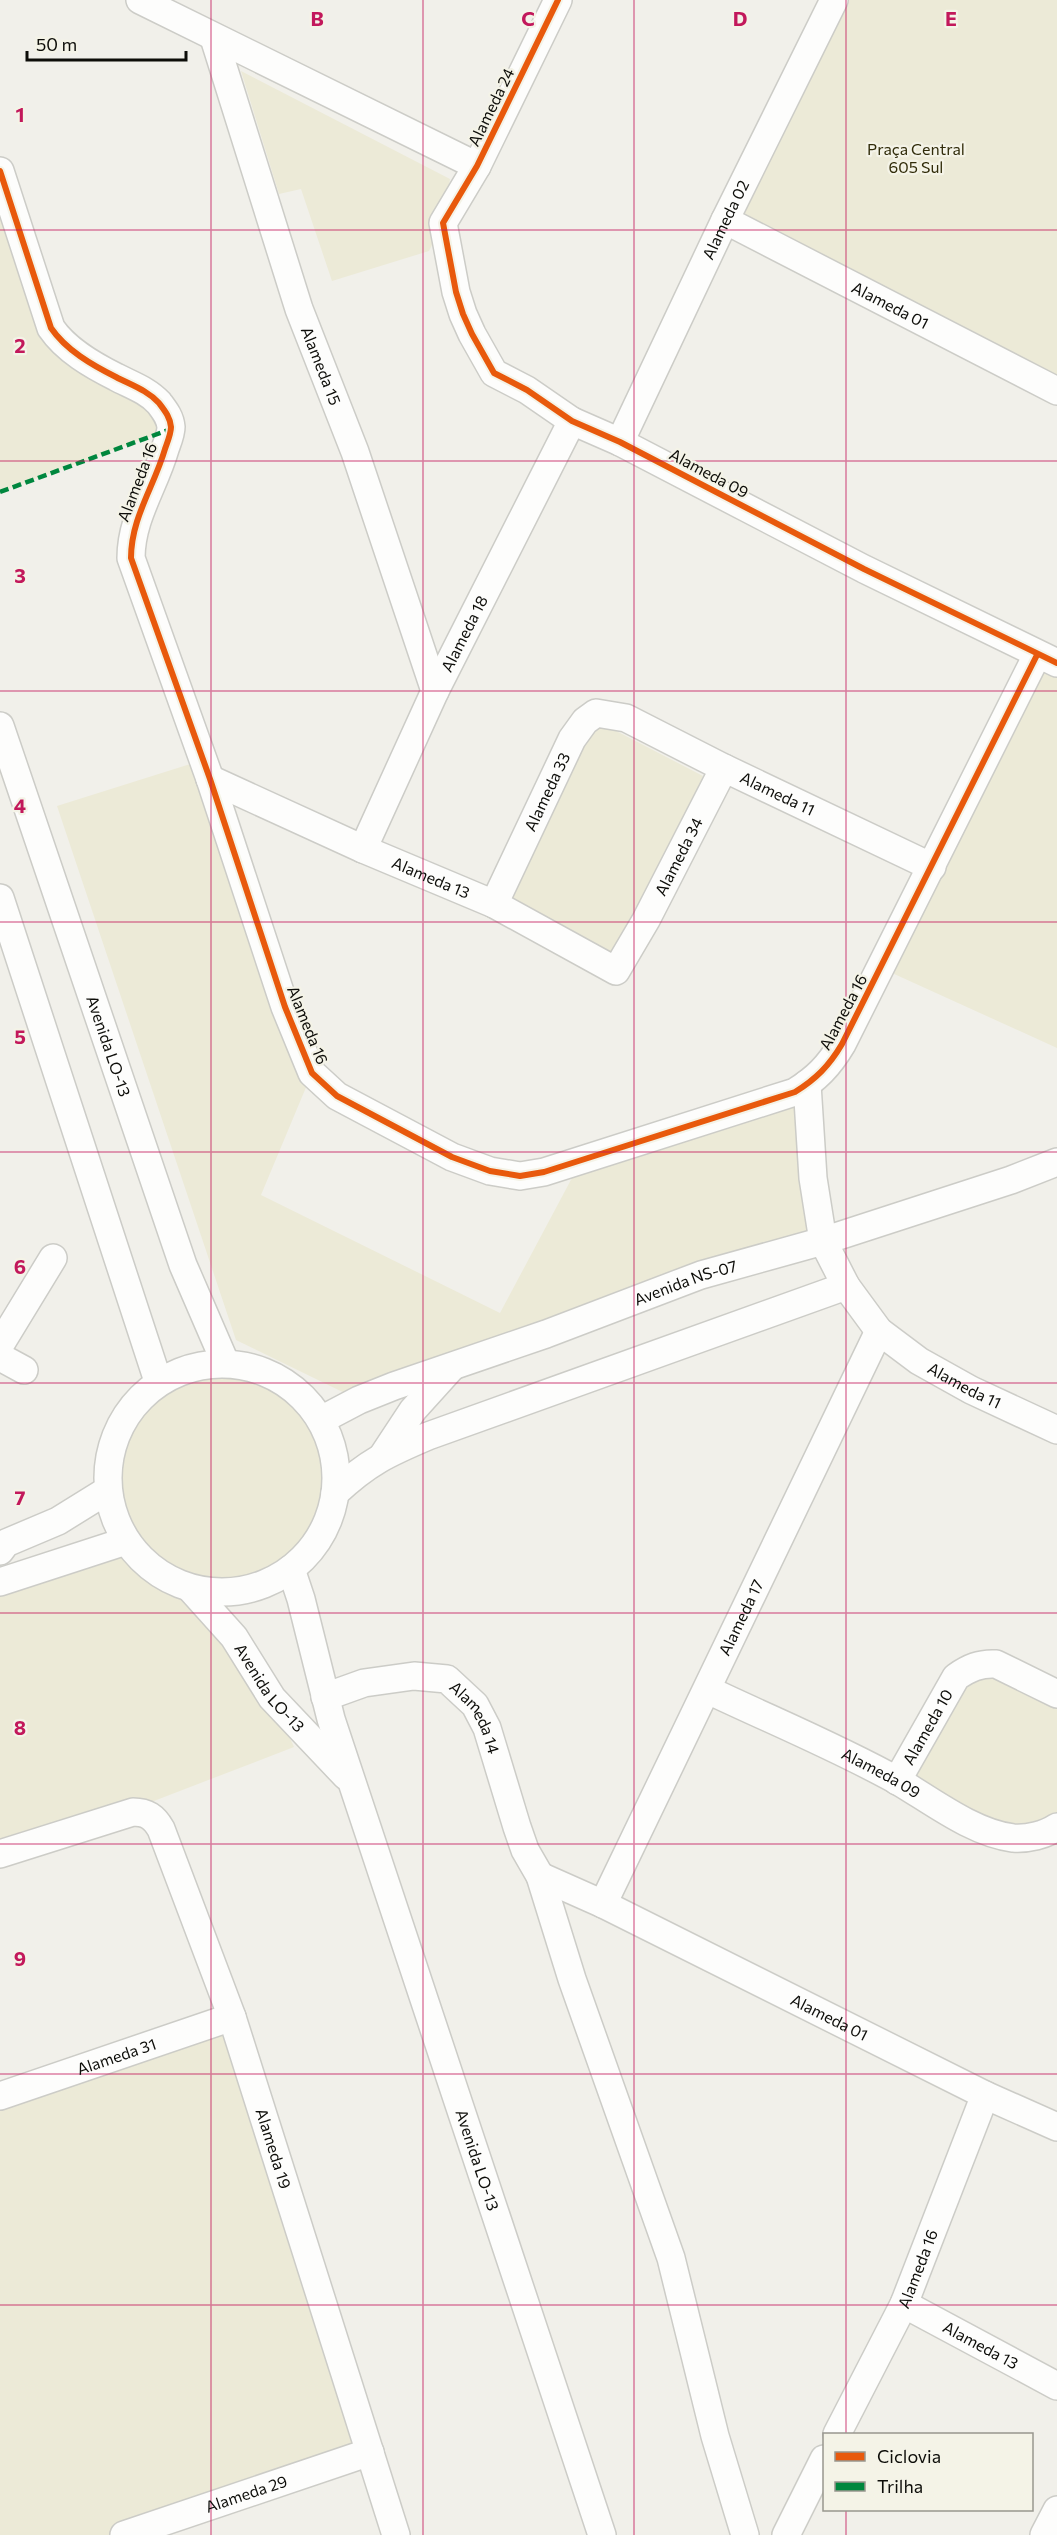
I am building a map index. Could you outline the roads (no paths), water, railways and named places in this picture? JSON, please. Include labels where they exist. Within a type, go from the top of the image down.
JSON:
[{"type":"street","points":[[140,0],[477,166]]},
{"type":"street","name":"Alameda 24","points":[[443,223],[477,166],[558,0]]},
{"type":"street","name":"Alameda 02","points":[[620,442],[725,220],[834,0]]},
{"type":"street","name":"Alameda 15","points":[[214,38],[299,309],[355,452],[435,692]]},
{"type":"street","name":"Alameda 16","points":[[0,171],[51,328],[71,350],[113,376],[144,390],[167,412],[171,429],[162,460],[131,538],[131,558],[210,779],[285,1007],[312,1073],[337,1096],[452,1157],[490,1171],[520,1176],[544,1172],[772,1100],[795,1092],[818,1077],[832,1061],[842,1044],[932,867],[1047,659]]},
{"type":"street","name":"Alameda 01","points":[[725,220],[1057,391]]},
{"type":"street","name":"Alameda 09","points":[[443,223],[456,292],[463,314],[494,373],[527,390],[572,422],[620,442],[864,569],[1047,659]]},
{"type":"street","name":"Alameda 18","points":[[363,849],[435,692],[572,422]]},
{"type":"street","name":"Alameda 33","points":[[494,904],[579,729],[590,716],[597,713],[626,718]]},
{"type":"street","name":"Alameda 11","points":[[626,718],[724,768],[932,867]]},
{"type":"street","name":"Avenida LO-13","points":[[0,726],[183,1265],[225,1362]]},
{"type":"street","name":"Alameda 34","points":[[633,942],[724,768]]},
{"type":"street","name":"Alameda 13","points":[[210,779],[363,849],[494,904],[616,971],[633,942]]},
{"type":"street","points":[[0,898],[159,1381]]},
{"type":"street","name":"Alameda 11","points":[[807,1084],[813,1178],[823,1241],[846,1286],[879,1331],[920,1361],[971,1390],[1057,1430]]},
{"type":"street","name":"Avenida NS-07","points":[[321,1420],[358,1400],[546,1334],[701,1275],[823,1241],[1011,1180],[1057,1162]]},
{"type":"street","points":[[0,1345],[53,1258]]},
{"type":"street","points":[[335,1493],[357,1472],[384,1454],[428,1436],[846,1286]]},
{"type":"street","name":"Alameda 17","points":[[603,1904],[879,1331]]},
{"type":"street","points":[[0,1357],[24,1370]]},
{"type":"street","points":[[225,1362],[263,1370],[296,1390],[321,1420],[331,1443],[336,1467],[335,1493],[329,1518],[317,1541],[291,1569],[261,1586],[237,1592],[213,1592],[190,1588],[165,1577],[151,1567],[126,1541],[114,1517],[108,1490],[109,1459],[118,1429],[135,1402],[159,1381],[179,1371],[202,1364],[225,1362]]},
{"type":"street","points":[[384,1454],[413,1410],[452,1366]]},
{"type":"street","points":[[2,1546],[58,1521],[108,1490]]},
{"type":"street","points":[[0,1582],[126,1541]]},
{"type":"street","name":"Avenida LO-13","points":[[291,1569],[301,1599],[325,1697],[352,1783],[602,2535]]},
{"type":"street","name":"Avenida LO-13","points":[[190,1588],[234,1637],[272,1698],[352,1783]]},
{"type":"street","name":"Alameda 10","points":[[897,1781],[956,1677],[970,1668],[996,1664],[1057,1694]]},
{"type":"street","name":"Alameda 14","points":[[325,1697],[364,1683],[414,1676],[447,1680],[475,1705],[487,1728],[519,1835],[540,1876],[572,1979],[671,2258],[715,2436],[745,2535]]},
{"type":"street","name":"Alameda 09","points":[[708,1690],[897,1781],[955,1815],[993,1833],[1013,1838],[1029,1838],[1057,1827]]},
{"type":"street","name":"Alameda 19","points":[[0,1854],[133,1812],[143,1812],[155,1819],[170,1850],[232,2017],[396,2535]]},
{"type":"street","name":"Alameda 01","points":[[540,1876],[603,1904],[985,2095],[1057,2127]]},
{"type":"street","name":"Alameda 31","points":[[0,2096],[232,2017]]},
{"type":"street","name":"Alameda 16","points":[[838,2433],[904,2304],[985,2095]]},
{"type":"street","name":"Alameda 13","points":[[904,2304],[1057,2386]]},
{"type":"street","name":"Alameda 29","points":[[124,2535],[370,2452]]},
{"type":"street","points":[[786,2535],[823,2463]]},
{"type":"street","points":[[1044,2535],[1057,2510]]},
{"type":"park label","name":"Praça Central 605 Sul","points":[[916,158]]}]
